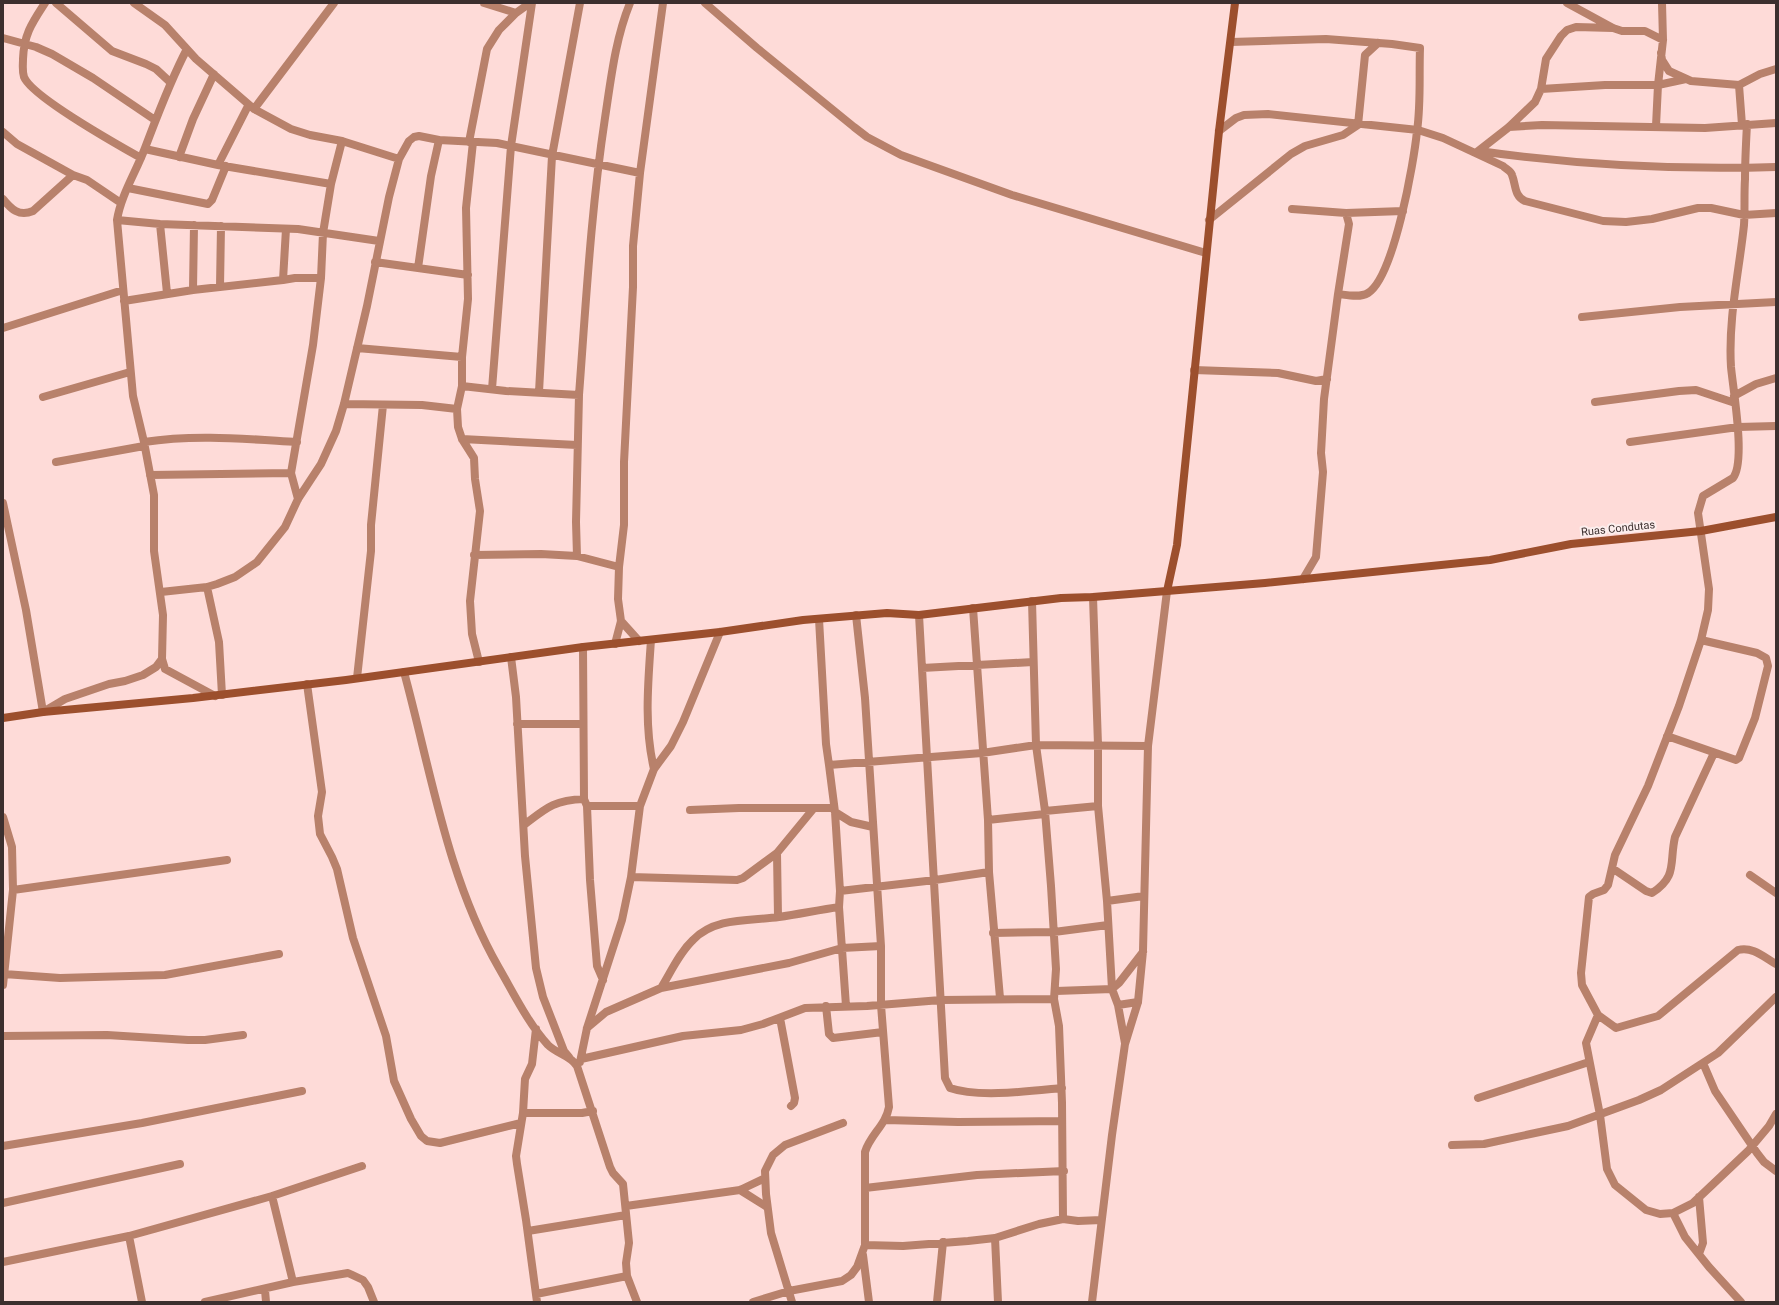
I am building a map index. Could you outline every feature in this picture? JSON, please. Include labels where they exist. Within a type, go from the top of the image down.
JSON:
[{"type":"street","points":[[45,3],[29,29],[24,43],[22,71],[27,83],[32,88],[95,131],[141,158]]},
{"type":"street","points":[[56,3],[112,51],[156,69],[170,82]]},
{"type":"street","points":[[134,3],[165,25],[187,49],[251,107],[291,128],[310,135],[342,141],[399,159]]},
{"type":"street","points":[[128,188],[208,204],[212,200],[222,165],[251,107],[334,3]]},
{"type":"street","points":[[484,3],[516,14]]},
{"type":"street","points":[[479,662],[470,618],[470,593],[479,523],[478,497],[474,458],[462,439],[458,427],[457,409],[462,386],[462,357],[468,309],[465,218],[471,142],[487,49],[499,30],[516,14],[531,3]]},
{"type":"street","points":[[492,389],[511,146],[531,3]]},
{"type":"street","points":[[539,392],[552,156],[580,3]]},
{"type":"street","points":[[577,556],[577,445],[579,395],[598,164],[615,51],[623,19],[630,3]]},
{"type":"street","points":[[615,644],[621,621],[618,599],[619,567],[624,525],[624,462],[633,287],[633,246],[640,173],[663,3]]},
{"type":"street","points":[[705,3],[854,127],[867,137],[901,155],[1012,195],[1206,254]]},
{"type":"street","points":[[1092,1302],[1101,1220],[1126,1044],[1138,1002],[1143,952],[1148,746],[1166,591],[1177,545],[1209,220],[1236,3]]},
{"type":"street","points":[[1567,3],[1613,28],[1622,31],[1645,32],[1663,40]]},
{"type":"street","points":[[1656,126],[1658,85],[1663,40],[1662,3]]},
{"type":"street","points":[[1476,152],[1509,127],[1535,102],[1541,89],[1546,60],[1551,49],[1567,30],[1576,27],[1613,28]]},
{"type":"street","points":[[3,38],[24,43],[57,57],[93,78],[155,120]]},
{"type":"street","points":[[1231,42],[1326,39],[1420,48],[1418,130],[1403,210],[1389,261],[1368,293],[1360,296],[1338,294]]},
{"type":"street","points":[[1358,125],[1365,55],[1378,43]]},
{"type":"street","points":[[187,49],[170,82],[145,149],[121,203],[118,220],[130,372],[136,410],[154,494],[154,551],[164,615],[162,659],[165,669],[218,695],[219,642],[207,587]]},
{"type":"street","points":[[1661,53],[1662,60],[1669,71],[1686,79],[1708,84],[1739,85],[1760,74],[1776,70]]},
{"type":"street","points":[[179,157],[193,119],[214,74]]},
{"type":"street","points":[[1541,89],[1605,85],[1658,85],[1686,79]]},
{"type":"street","points":[[1739,85],[1745,125],[1744,215],[1730,346],[1734,399],[1738,427],[1739,464],[1733,478],[1703,496],[1698,513],[1709,589],[1708,610],[1701,640],[1648,786],[1615,855],[1608,885],[1604,890],[1589,897],[1581,979],[1582,985],[1598,1015],[1616,1028],[1653,1019],[1738,950],[1744,948],[1751,950],[1776,964]]},
{"type":"street","points":[[1219,131],[1236,118],[1244,115],[1268,114],[1358,125],[1418,130],[1443,138],[1476,152],[1503,166],[1510,172],[1520,199],[1603,221],[1626,222],[1652,220],[1698,208],[1711,208],[1744,215],[1776,213]]},
{"type":"street","points":[[1509,127],[1542,125],[1705,128],[1776,123]]},
{"type":"street","points":[[1209,220],[1291,154],[1305,146],[1343,135],[1358,125]]},
{"type":"street","points":[[3,132],[17,144],[73,175],[96,185],[121,203]]},
{"type":"street","points":[[161,592],[207,587],[235,576],[257,562],[285,527],[298,499],[324,457],[336,431],[344,404],[379,241],[399,159],[414,137],[419,136],[439,140],[497,143],[552,156],[640,173]]},
{"type":"street","points":[[418,268],[439,140]]},
{"type":"street","points":[[298,499],[291,473],[313,345],[321,278],[323,233],[331,184],[342,141]]},
{"type":"street","points":[[145,149],[179,157],[331,184]]},
{"type":"street","points":[[1476,152],[1538,159],[1621,165],[1745,168],[1776,167]]},
{"type":"street","points":[[3,199],[15,211],[28,214],[33,212],[73,175]]},
{"type":"street","points":[[1292,209],[1346,213],[1403,210]]},
{"type":"street","points":[[1303,579],[1316,557],[1324,472],[1321,453],[1327,379],[1348,224],[1346,213]]},
{"type":"street","points":[[118,220],[160,224],[286,229],[379,241]]},
{"type":"street","points":[[160,224],[167,293]]},
{"type":"street","points":[[193,290],[194,225]]},
{"type":"street","points":[[220,287],[221,226]]},
{"type":"street","points":[[283,280],[286,229]]},
{"type":"street","points":[[375,262],[468,275]]},
{"type":"street","points":[[124,301],[167,293],[295,278],[321,278]]},
{"type":"street","points":[[3,328],[123,290]]},
{"type":"street","points":[[1582,317],[1680,307],[1776,302]]},
{"type":"street","points":[[357,348],[462,357]]},
{"type":"street","points":[[1194,370],[1278,374],[1316,381],[1327,379]]},
{"type":"street","points":[[43,397],[130,372]]},
{"type":"street","points":[[1595,402],[1689,390],[1701,391],[1734,399],[1756,384],[1776,378]]},
{"type":"street","points":[[462,386],[579,395]]},
{"type":"street","points":[[344,404],[422,405],[457,409]]},
{"type":"street","points":[[357,678],[371,556],[371,525],[383,405]]},
{"type":"street","points":[[1630,442],[1738,427],[1776,426]]},
{"type":"street","points":[[56,462],[144,444],[165,438],[212,437],[297,442]]},
{"type":"street","points":[[462,439],[577,445]]},
{"type":"street","points":[[150,475],[291,473]]},
{"type":"street","points":[[3,503],[26,610],[44,712],[65,699],[109,684],[143,675],[156,667],[162,659]]},
{"type":"street","name":"Ruas Condutas","points":[[3,718],[44,712],[218,695],[511,657],[856,615],[887,613],[919,615],[1062,598],[1093,597],[1303,579],[1399,568],[1490,560],[1571,544],[1701,531],[1776,517]]},
{"type":"street","points":[[474,555],[541,554],[577,556],[619,567]]},
{"type":"street","points":[[1093,597],[1098,745],[1098,806],[1108,901],[1112,989],[1118,1005],[1126,1044]]},
{"type":"street","points":[[1032,601],[1036,746],[1044,812],[1054,932],[1055,995],[1059,1026],[1064,1171],[1063,1219]]},
{"type":"street","points":[[973,608],[982,753],[988,820],[989,872],[993,933],[1000,998]]},
{"type":"street","points":[[753,1302],[789,1291],[842,1281],[851,1275],[857,1267],[865,1245],[865,1152],[867,1144],[886,1120],[889,1107],[881,1005],[881,946],[868,762],[864,676],[856,615]]},
{"type":"street","points":[[919,615],[945,1078],[950,1088],[957,1091],[1004,1093],[1062,1088]]},
{"type":"street","points":[[819,619],[825,737],[835,810],[840,891],[839,907],[846,1006]]},
{"type":"street","points":[[621,621],[639,641]]},
{"type":"street","points":[[578,1070],[588,1028],[620,930],[631,877],[640,806],[654,769],[671,746],[683,722],[720,632]]},
{"type":"street","points":[[651,640],[648,714],[649,747],[654,769]]},
{"type":"street","points":[[1667,736],[1732,760],[1736,760],[1739,758],[1755,718],[1768,666],[1766,658],[1757,653],[1701,640]]},
{"type":"street","points":[[583,648],[585,802],[597,966],[603,980]]},
{"type":"street","points":[[511,657],[531,923],[539,983],[564,1051],[574,1062],[578,1070],[593,1111],[610,1167],[613,1174],[623,1184],[629,1243],[626,1263],[627,1276],[637,1302]]},
{"type":"street","points":[[922,668],[1033,662]]},
{"type":"street","points":[[404,672],[445,834],[480,934],[536,1029],[553,1049],[569,1057]]},
{"type":"street","points":[[307,684],[322,792],[318,816],[320,834],[335,863],[353,938],[386,1036],[394,1081],[411,1118],[421,1136],[432,1143],[440,1143],[521,1123]]},
{"type":"street","points":[[517,724],[583,724]]},
{"type":"street","points":[[829,765],[982,753],[1036,746],[1148,746]]},
{"type":"street","points":[[1612,868],[1646,891],[1652,893],[1660,888],[1669,878],[1672,869],[1672,851],[1675,837],[1714,753]]},
{"type":"street","points":[[524,825],[553,804],[569,800],[640,806]]},
{"type":"street","points":[[988,820],[1098,806]]},
{"type":"street","points":[[690,810],[739,808],[814,808],[835,810],[851,822],[873,827]]},
{"type":"street","points":[[631,877],[737,880],[743,878],[777,854],[814,808]]},
{"type":"street","points":[[3,818],[12,847],[13,890],[5,938],[3,985]]},
{"type":"street","points":[[777,854],[778,917]]},
{"type":"street","points":[[13,890],[227,860]]},
{"type":"street","points":[[840,891],[989,872]]},
{"type":"street","points":[[1750,875],[1776,893]]},
{"type":"street","points":[[1108,901],[1144,896]]},
{"type":"street","points":[[661,988],[685,949],[704,931],[729,922],[778,917],[839,907]]},
{"type":"street","points":[[993,933],[1054,932],[1108,925]]},
{"type":"street","points":[[588,1028],[606,1012],[661,988],[789,963],[842,948],[881,946]]},
{"type":"street","points":[[581,1059],[683,1036],[741,1030],[763,1024],[805,1008],[1055,995],[1112,989],[1143,952]]},
{"type":"street","points":[[4,974],[60,978],[165,975],[279,954]]},
{"type":"street","points":[[1452,1145],[1484,1144],[1568,1126],[1600,1115],[1661,1090],[1718,1053],[1776,997]]},
{"type":"street","points":[[1118,1005],[1138,1002]]},
{"type":"street","points":[[826,1006],[829,1034],[833,1038],[883,1032]]},
{"type":"street","points":[[1598,1015],[1586,1043],[1600,1115],[1607,1169],[1615,1185],[1646,1210],[1660,1214],[1674,1214],[1693,1203],[1752,1146],[1769,1126],[1776,1114]]},
{"type":"street","points":[[780,1018],[795,1098],[794,1103],[791,1106]]},
{"type":"street","points":[[536,1029],[532,1064],[525,1079],[517,1164],[537,1298],[627,1276]]},
{"type":"street","points":[[3,1036],[107,1035],[194,1040],[243,1035]]},
{"type":"street","points":[[1478,1098],[1589,1062]]},
{"type":"street","points":[[1703,1063],[1715,1091],[1764,1162],[1776,1172]]},
{"type":"street","points":[[3,1146],[142,1123],[302,1091]]},
{"type":"street","points":[[523,1113],[582,1113],[593,1111]]},
{"type":"street","points":[[886,1120],[958,1122],[1062,1121]]},
{"type":"street","points":[[792,1302],[774,1245],[767,1207],[765,1178],[768,1162],[780,1148],[785,1145],[843,1123]]},
{"type":"street","points":[[3,1203],[180,1164]]},
{"type":"street","points":[[3,1262],[129,1236],[272,1196],[362,1166]]},
{"type":"street","points":[[864,1188],[977,1175],[1064,1171]]},
{"type":"street","points":[[626,1206],[740,1190],[765,1178]]},
{"type":"street","points":[[740,1190],[767,1207]]},
{"type":"street","points":[[272,1196],[293,1282]]},
{"type":"street","points":[[1699,1197],[1703,1243],[1699,1254]]},
{"type":"street","points":[[1674,1214],[1685,1237],[1709,1267],[1741,1302]]},
{"type":"street","points":[[528,1231],[626,1215]]},
{"type":"street","points":[[865,1245],[903,1246],[995,1238],[1039,1224],[1063,1219],[1084,1221],[1101,1220]]},
{"type":"street","points":[[129,1236],[142,1302]]},
{"type":"street","points":[[995,1238],[998,1302]]},
{"type":"street","points":[[937,1302],[943,1242]]},
{"type":"street","points":[[862,1254],[869,1302]]},
{"type":"street","points":[[205,1302],[265,1290],[293,1282],[348,1273],[363,1280],[368,1287],[374,1302]]},
{"type":"street","points":[[265,1290],[266,1302]]}]
